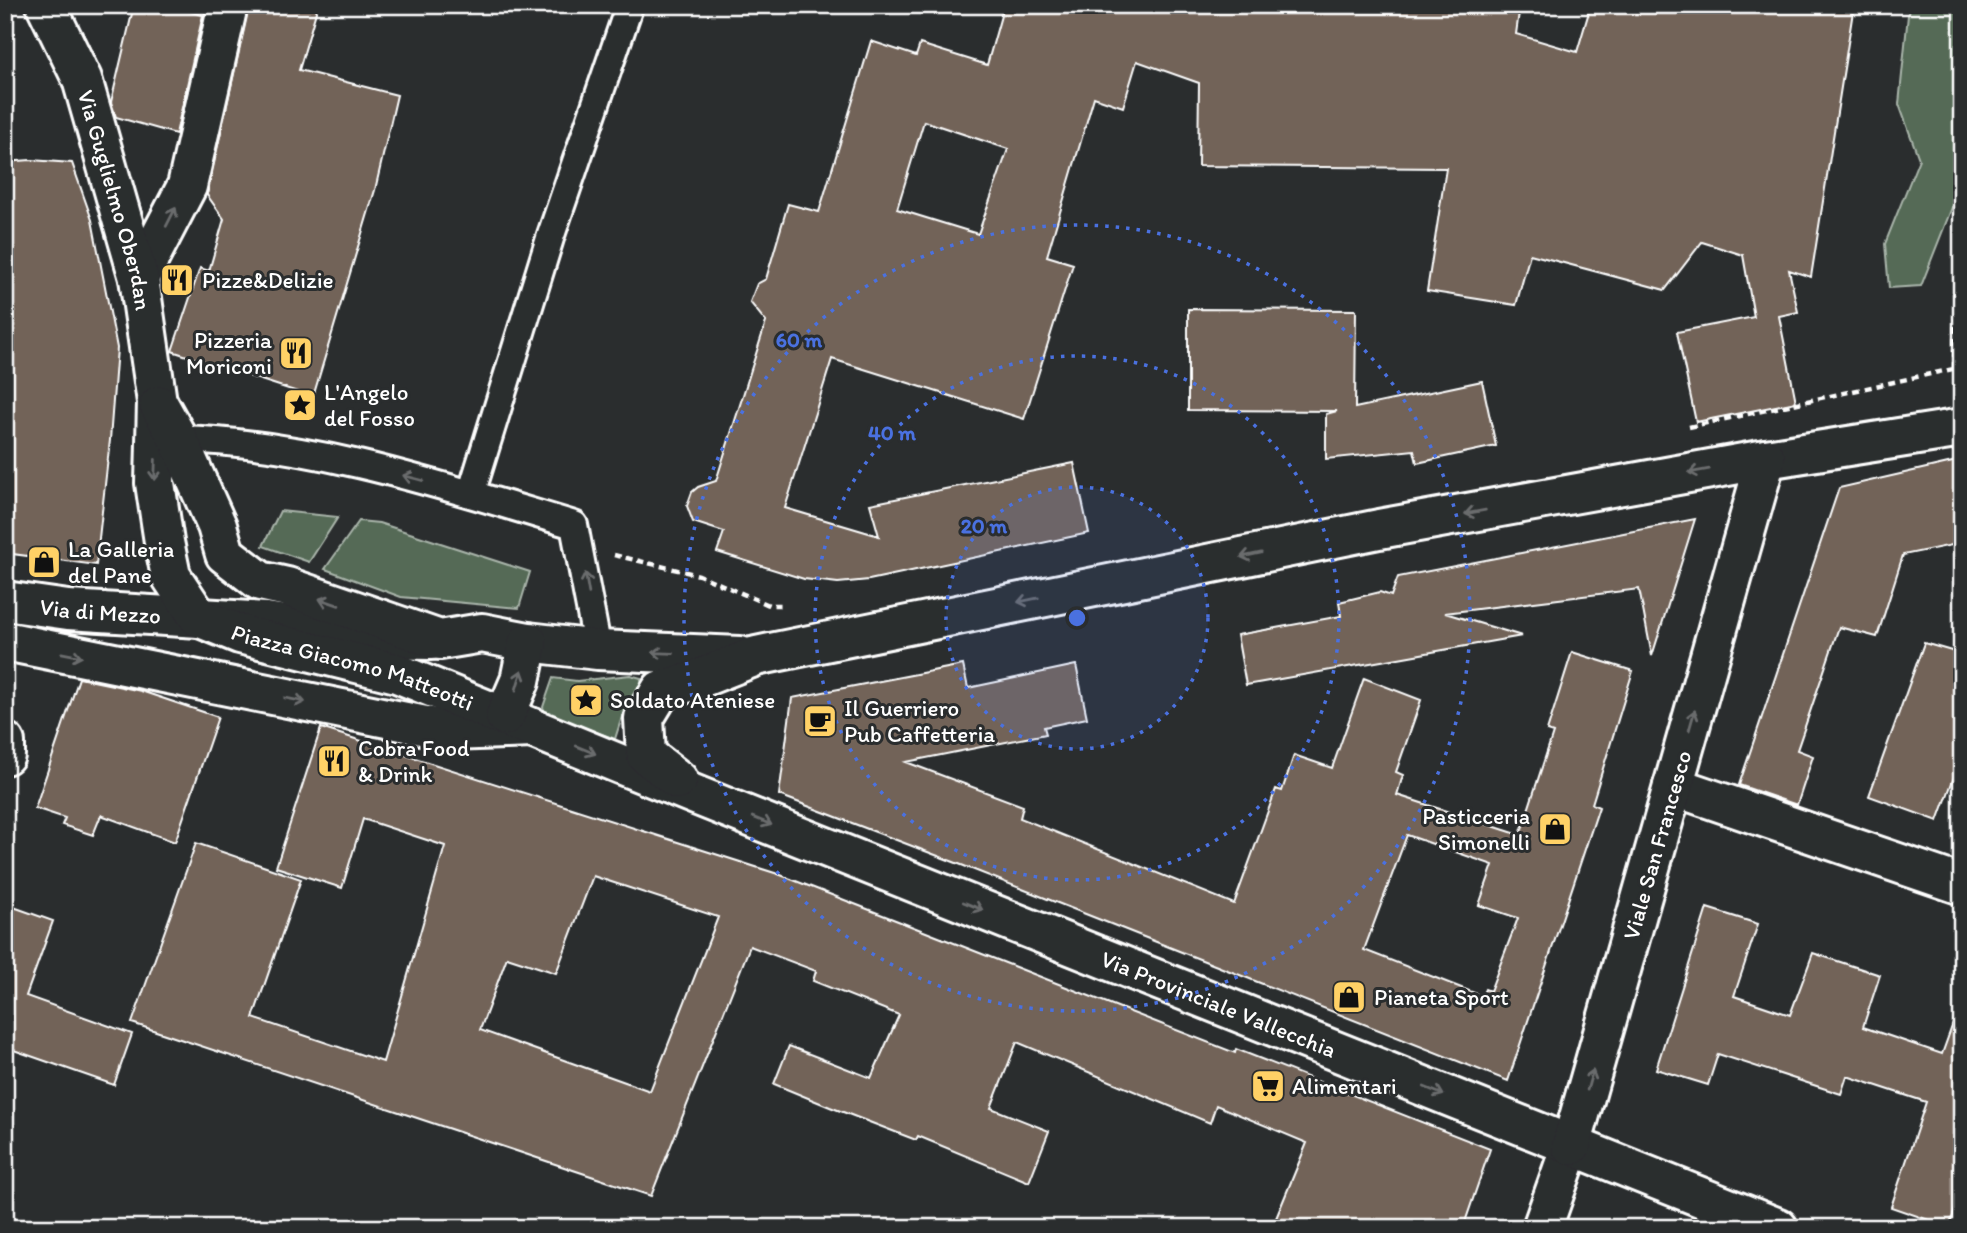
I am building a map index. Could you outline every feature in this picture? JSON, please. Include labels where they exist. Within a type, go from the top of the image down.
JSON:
[{"type":"main road","name":"Via Guglielmo Oberdan","points":[[46,5],[82,79],[139,278],[157,402]]},
{"type":"main road","points":[[139,278],[187,186],[225,6]]},
{"type":"main road","points":[[157,402],[155,483],[164,542],[171,576],[198,617]]},
{"type":"main road","name":"Piazza Giacomo Matteotti","points":[[157,402],[178,439],[217,526],[225,554],[260,581],[287,587],[440,640]]},
{"type":"main road","points":[[698,796],[646,755],[644,718],[661,690],[690,682],[756,656],[1379,529],[1766,459],[1962,428]]},
{"type":"main road","name":"Viale San Francesco","points":[[1542,1228],[1571,1146],[1766,459]]},
{"type":"main road","name":"Via di Mezzo","points":[[5,601],[68,610],[198,617]]},
{"type":"main road","name":"Piazza Giacomo Matteotti","points":[[198,617],[266,622],[373,639],[440,640],[482,633],[528,642],[598,650],[756,656]]},
{"type":"main road","name":"Piazza Giacomo Matteotti","points":[[198,617],[240,634],[397,673],[698,796]]},
{"type":"main road","points":[[5,641],[452,731],[519,722],[520,681],[528,642]]},
{"type":"main road","points":[[5,742],[5,755]]},
{"type":"main road","points":[[1673,786],[1962,886]]},
{"type":"main road","name":"Via Provinciale Vallecchia","points":[[698,796],[1778,1228]]},
{"type":"lane","points":[[471,494],[551,234],[628,10]]},
{"type":"lane","points":[[178,439],[222,440],[375,468],[574,525],[581,550],[598,650]]},
{"type":"path","points":[[1954,369],[1955,322],[1962,303]]},
{"type":"path","points":[[1681,429],[1962,368]]},
{"type":"path","points":[[581,550],[699,575],[769,605],[794,606]]},
{"type":"green space","points":[[1909,5],[1962,5],[1962,182],[1921,286],[1889,288],[1885,244],[1919,159],[1899,104]]},
{"type":"green space","points":[[280,511],[338,517],[309,562],[263,546]]},
{"type":"green space","points":[[359,521],[379,523],[530,572],[519,608],[401,597],[325,569]]},
{"type":"green space","points":[[630,675],[641,678],[641,684],[626,704],[615,739],[545,713],[543,707],[553,678],[577,681]]},
{"type":"building","points":[[134,5],[163,5],[203,15],[176,134],[116,117],[111,102]]},
{"type":"building","points":[[249,5],[318,5],[299,70],[397,95],[375,190],[313,397],[172,351],[200,268],[209,271],[224,219],[207,195]]},
{"type":"building","points":[[1004,5],[1520,5],[1516,34],[1577,52],[1591,5],[1854,5],[1811,277],[1789,270],[1798,312],[1779,316],[1796,402],[1696,422],[1677,332],[1754,317],[1743,255],[1702,242],[1665,290],[1530,254],[1516,305],[1427,291],[1446,168],[1198,166],[1199,83],[1137,61],[1123,107],[1094,97],[1047,256],[1073,264],[1024,419],[832,359],[785,508],[879,536],[870,504],[1074,463],[1089,533],[869,580],[838,583],[804,579],[717,552],[724,532],[693,522],[687,506],[692,492],[716,481],[766,322],[750,302],[757,284],[766,279],[788,204],[819,212],[871,41],[916,56],[920,44],[987,65]],"holes":[[[924,121],[1008,149],[978,234],[897,209]]]},
{"type":"building","points":[[31,160],[72,163],[92,220],[117,348],[96,565],[5,553],[5,162]]},
{"type":"building","points":[[1188,309],[1356,310],[1355,408],[1482,381],[1496,446],[1417,463],[1414,450],[1326,459],[1326,414],[1337,411],[1188,410]]},
{"type":"building","points":[[1957,461],[1962,480],[1962,543],[1903,555],[1877,637],[1839,627],[1797,750],[1813,756],[1797,805],[1739,785],[1839,488]]},
{"type":"building","points":[[1695,519],[1652,656],[1639,589],[1445,613],[1522,636],[1246,685],[1237,635],[1341,616],[1339,602],[1380,592],[1391,596],[1398,577]]},
{"type":"building","points":[[1924,643],[1962,654],[1962,755],[1938,821],[1869,796]]},
{"type":"building","points":[[1572,652],[1633,671],[1592,804],[1599,807],[1508,1081],[779,795],[792,698],[963,665],[968,688],[1076,665],[1087,718],[1044,727],[1046,734],[906,762],[1023,806],[1020,818],[1234,904],[1276,789],[1282,791],[1294,755],[1332,768],[1364,678],[1421,700],[1396,772],[1403,775],[1397,795],[1520,835],[1553,733],[1547,731]],"holes":[[[1407,835],[1493,865],[1479,905],[1518,918],[1490,991],[1485,989],[1482,996],[1364,950]]]},
{"type":"building","points":[[79,678],[141,691],[218,717],[175,842],[101,815],[93,835],[62,825],[65,818],[35,808]]},
{"type":"building","points":[[321,728],[778,874],[1235,1053],[1236,1049],[1490,1149],[1463,1228],[1272,1228],[1307,1143],[1216,1105],[1210,1123],[1017,1042],[991,1108],[1049,1131],[1029,1182],[918,1136],[916,1140],[774,1084],[789,1046],[871,1078],[899,1015],[813,981],[816,971],[750,946],[651,1196],[132,1023],[196,843],[301,879],[253,1018],[383,1062],[445,846],[363,819],[342,888],[276,867]],"holes":[[[593,876],[718,917],[650,1091],[480,1030],[507,957],[556,973]]]},
{"type":"building","points":[[5,904],[53,921],[26,996],[132,1034],[114,1085],[5,1047]]},
{"type":"building","points":[[1707,908],[1758,924],[1734,996],[1790,1015],[1813,953],[1880,975],[1863,1027],[1942,1054],[1956,1015],[1962,1016],[1962,1189],[1949,1227],[1891,1207],[1926,1102],[1847,1076],[1841,1094],[1718,1054],[1708,1085],[1656,1069]]},
{"type":"place","name":"Pizze&Delizie","points":[[177,280]]},
{"type":"place","name":"Pizzeria Moriconi","points":[[296,353]]},
{"type":"place","name":"L'Angelo del Fosso","points":[[300,405]]},
{"type":"place","name":"La Galleria del Pane","points":[[44,562]]},
{"type":"place","name":"Soldato Ateniese","points":[[586,700]]},
{"type":"place","name":"Il Guerriero Pub Caffetteria","points":[[820,721]]},
{"type":"place","name":"Cobra Food & Drink","points":[[334,761]]},
{"type":"place","name":"Pasticceria Simonelli","points":[[1555,829]]},
{"type":"place","name":"Pianeta Sport","points":[[1349,997]]},
{"type":"place","name":"Alimentari","points":[[1268,1086]]}]
